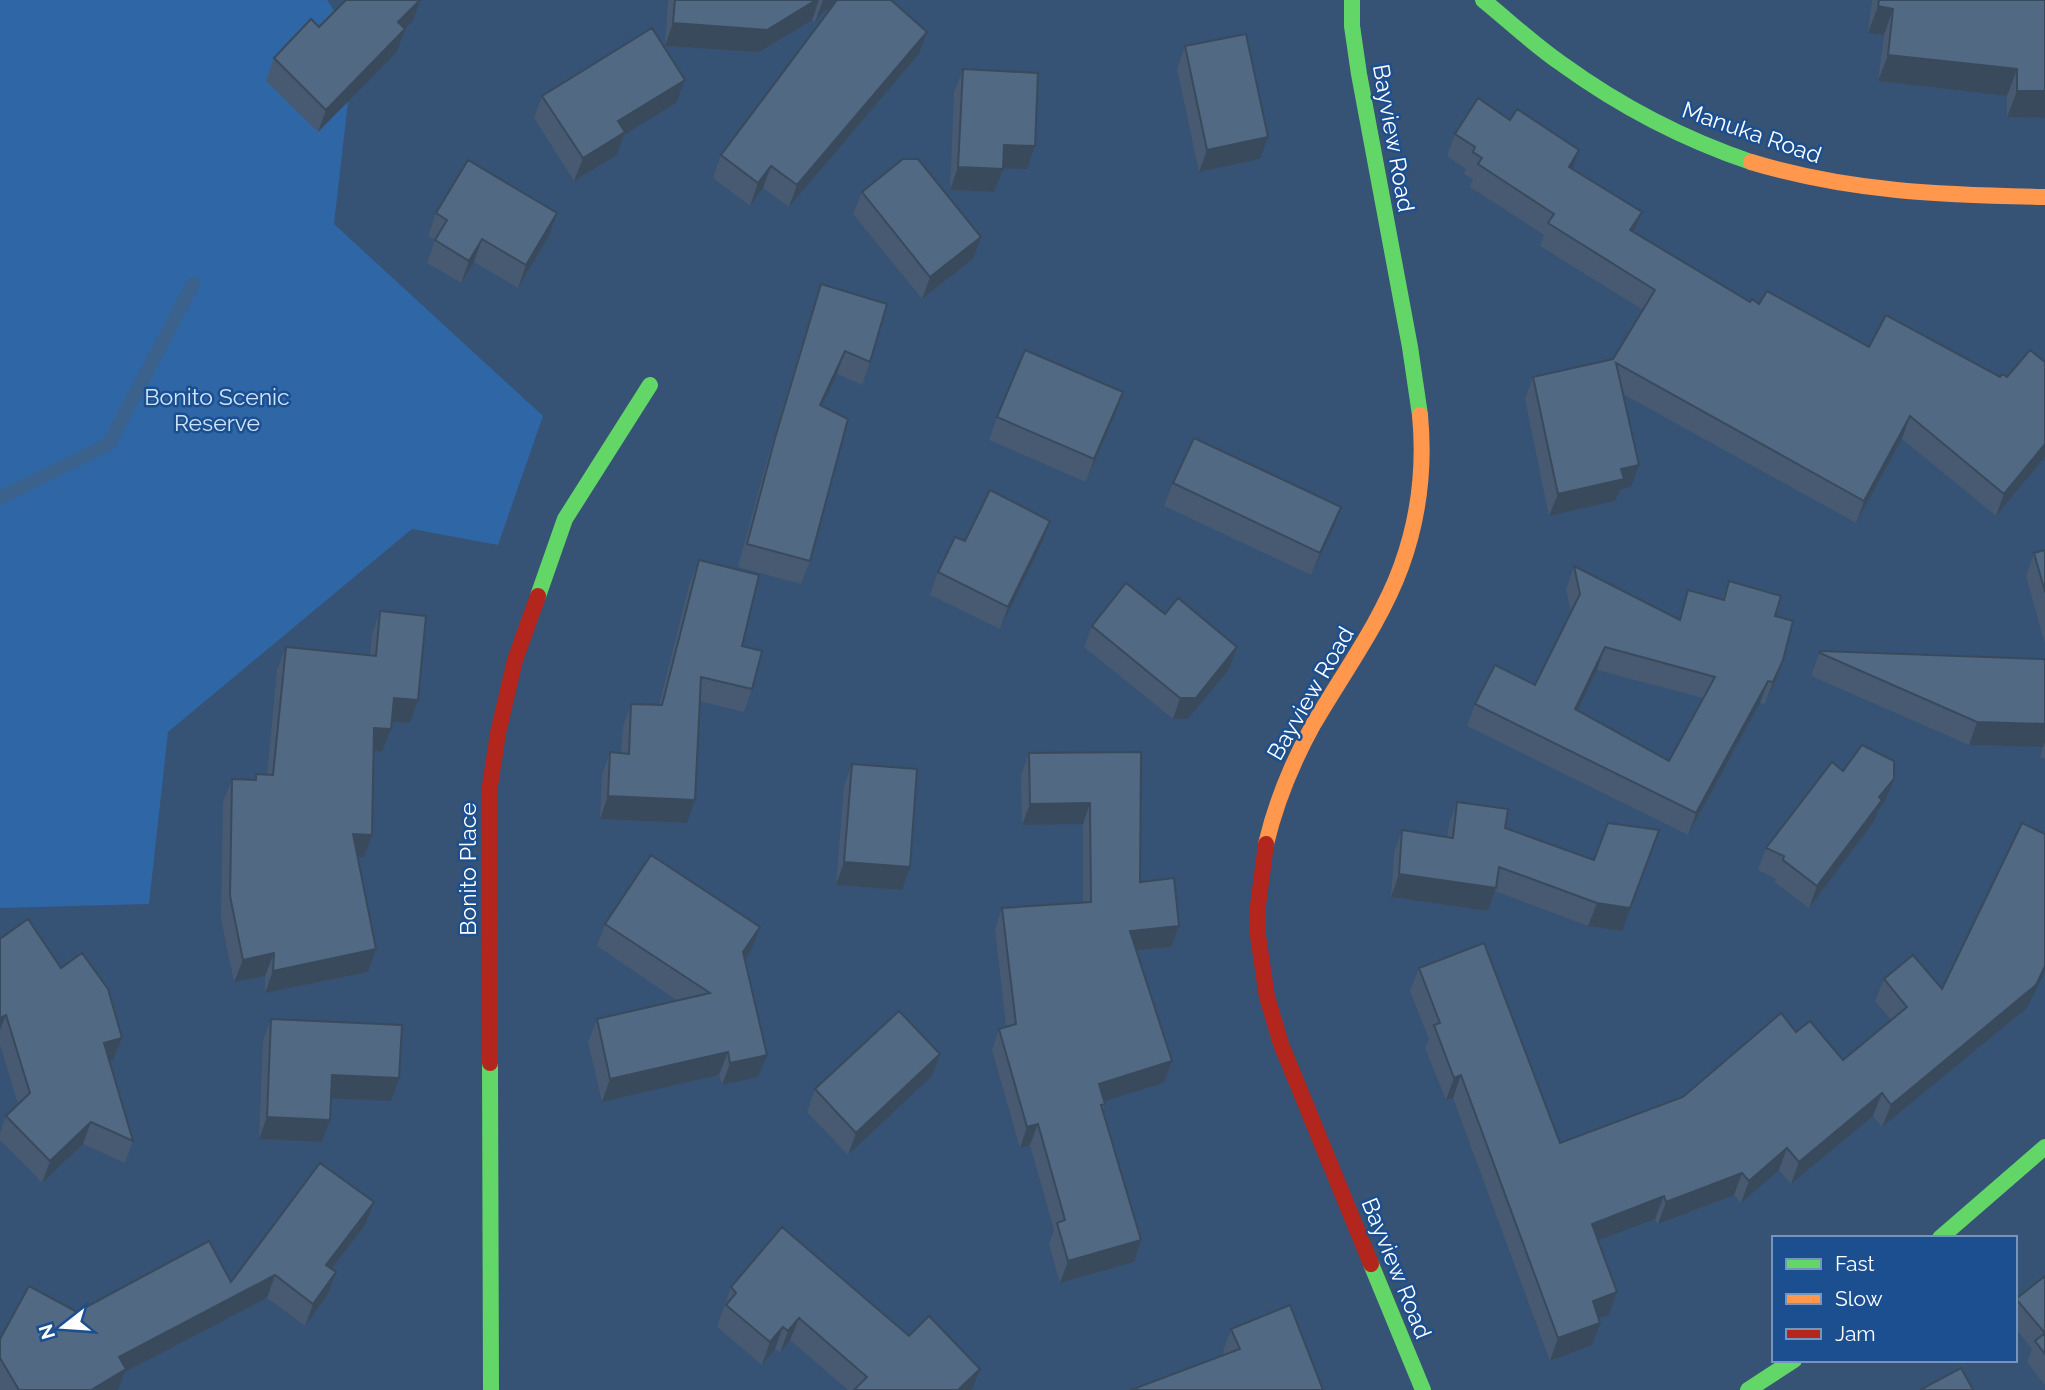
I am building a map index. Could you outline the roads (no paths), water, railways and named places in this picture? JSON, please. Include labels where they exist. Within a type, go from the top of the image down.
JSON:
[{"type":"street","name":"Bayview Road","points":[[1352,0],[1352,26],[1359,74],[1417,386],[1423,470],[1417,513],[1407,553],[1392,592],[1369,638],[1291,765],[1278,800],[1261,878],[1258,920],[1261,965],[1280,1044],[1423,1390]]},
{"type":"street","name":"Manuka Road","points":[[1483,0],[1561,64],[1604,92],[1655,121],[1719,150],[1817,180],[1941,194],[2045,197]]},
{"type":"street","name":"Bonito Place","points":[[491,1390],[489,792],[496,744],[515,660],[565,519],[650,384]]},
{"type":"street","points":[[1942,1236],[2045,1147]]},
{"type":"street","points":[[1748,1390],[1791,1362]]},
{"type":"waterway","points":[[0,498],[109,444],[193,284]]},
{"type":"park label","name":"Bonito Scenic Reserve","points":[[217,409]]}]
